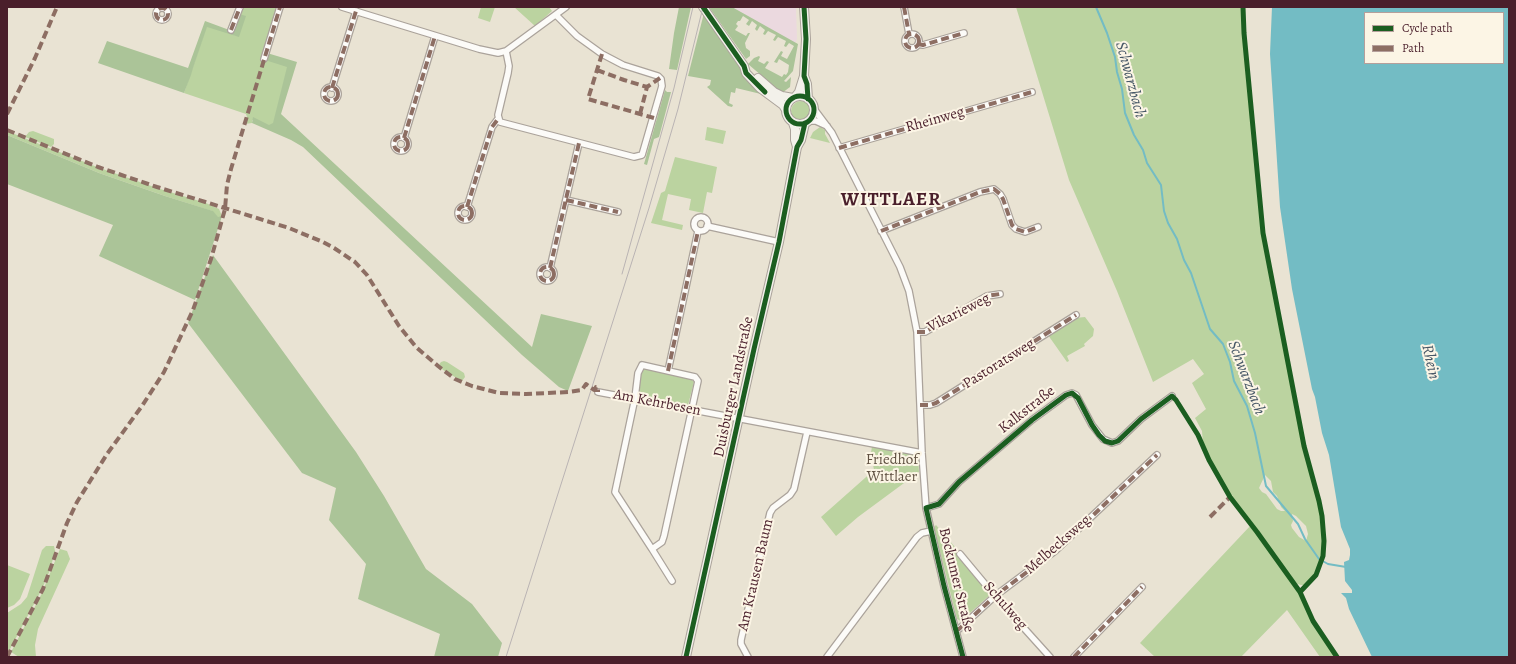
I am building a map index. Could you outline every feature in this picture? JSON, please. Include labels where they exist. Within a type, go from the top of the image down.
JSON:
[{"type":"main road","points":[[786,110],[788,102],[799,92],[804,76],[806,39],[804,7]]},
{"type":"main road","points":[[704,8],[744,66],[747,67],[774,92],[782,96],[803,96],[808,98],[812,102],[814,109]]},
{"type":"main road","name":"Duisburger Landstraße","points":[[744,66],[746,73],[760,88],[781,103],[786,110],[788,118],[796,129],[795,140],[797,148]]},
{"type":"main road","points":[[804,76],[807,84],[808,98]]},
{"type":"main road","name":"Duisburger Landstraße","points":[[686,657],[779,242],[797,148],[808,122],[813,117],[814,109]]},
{"type":"main road","points":[[793,123],[800,124],[808,122]]},
{"type":"street","points":[[231,30],[240,7]]},
{"type":"street","points":[[264,59],[280,7]]},
{"type":"street","points":[[342,7],[490,52],[506,52],[566,7]]},
{"type":"street","points":[[904,7],[909,34],[905,40],[907,46],[913,48],[918,44],[923,45],[964,33]]},
{"type":"street","points":[[332,88],[356,11]]},
{"type":"street","points":[[498,119],[504,124],[634,157],[642,155],[663,84],[658,76],[623,65],[602,54],[577,36],[556,15]]},
{"type":"street","points":[[909,34],[914,34],[918,37],[918,44]]},
{"type":"street","points":[[404,138],[435,36]]},
{"type":"street","points":[[467,207],[492,127],[498,119],[498,112],[505,87],[508,66],[506,52]]},
{"type":"street","name":"Rheinweg","points":[[839,148],[1032,92]]},
{"type":"street","name":"Bockumer Straße","points":[[814,109],[827,126],[839,148],[900,268],[909,291],[918,332],[922,453],[926,508],[964,657]]},
{"type":"street","points":[[808,122],[816,121],[827,126]]},
{"type":"street","points":[[550,268],[579,143]]},
{"type":"street","points":[[881,231],[980,192],[994,189],[1003,199],[1012,225],[1016,229],[1025,232],[1038,227]]},
{"type":"street","points":[[566,200],[618,212]]},
{"type":"street","points":[[698,231],[694,228],[694,223],[698,218],[705,219],[707,226]]},
{"type":"street","points":[[707,226],[779,242]]},
{"type":"street","points":[[698,231],[705,230],[707,226]]},
{"type":"street","points":[[668,371],[698,231]]},
{"type":"street","name":"Vikarieweg","points":[[918,332],[925,332],[986,296],[1000,294]]},
{"type":"street","name":"Pastoratsweg","points":[[920,405],[930,405],[936,403],[1076,315]]},
{"type":"street","points":[[652,549],[662,542],[664,536],[698,379],[693,376],[642,365],[638,374],[635,398],[615,492],[672,581]]},
{"type":"street","name":"Am Kehrbesen","points":[[598,392],[922,453]]},
{"type":"street","name":"Kalkstraße","points":[[926,508],[939,504],[959,482],[1032,420],[1066,395],[1072,393],[1076,395],[1092,425],[1103,439],[1112,442],[1118,441],[1141,419],[1172,396]]},
{"type":"street","name":"Am Krausen Baum","points":[[748,657],[741,644],[741,640],[770,513],[773,508],[790,495],[794,489],[807,432]]},
{"type":"street","name":"Melbecksweg","points":[[956,630],[959,629],[995,596],[1055,551],[1157,455]]},
{"type":"street","points":[[826,657],[917,537],[922,533],[931,531]]},
{"type":"street","name":"Schulweg","points":[[960,554],[995,596],[1050,657]]},
{"type":"street","points":[[1074,657],[1142,587]]},
{"type":"shaded area","points":[[732,7],[796,7],[797,39],[795,43]]},
{"type":"green space","points":[[241,7],[278,7],[264,52],[291,66],[275,124],[268,127],[252,120],[252,123],[245,124],[247,117],[246,114],[184,93],[207,25],[237,36]]},
{"type":"green space","points":[[481,7],[495,7],[490,22],[478,18]]},
{"type":"green space","points":[[514,7],[549,7],[552,11],[535,26]]},
{"type":"green space","points":[[679,7],[691,7],[677,70],[669,69]]},
{"type":"green space","points":[[709,7],[732,7],[798,44],[793,71],[784,81],[786,82],[791,77],[790,87],[782,93],[771,86],[769,82],[748,64],[754,58],[759,56],[758,61],[764,64],[767,61],[769,62],[765,68],[782,77],[788,72],[789,65],[779,59],[777,63],[774,62],[781,51],[783,52],[781,56],[787,59],[794,46],[789,43],[786,47],[784,46],[786,41],[778,37],[775,41],[773,40],[776,35],[768,31],[765,35],[763,34],[765,30],[760,26],[757,31],[755,29],[757,25],[752,21],[749,26],[746,24],[749,20],[743,16],[736,24],[738,26],[735,30],[746,36],[750,33],[745,43],[746,48],[750,51],[750,56],[746,59]]},
{"type":"green space","points":[[1016,7],[1243,7],[1243,33],[1262,233],[1304,446],[1319,501],[1323,525],[1323,549],[1320,566],[1315,575],[1306,585],[1294,583],[1230,497],[1209,460],[1203,444],[1202,431],[1195,418],[1206,409],[1192,383],[1204,374],[1193,359],[1153,382],[1117,291],[1069,180]],"holes":[[[1265,475],[1271,481],[1273,492],[1277,496],[1281,507],[1285,511],[1277,509],[1266,494],[1259,488]],[[1292,514],[1306,526],[1308,534],[1306,541],[1299,537],[1292,528]]]},
{"type":"green space","points":[[704,13],[732,57],[761,94],[736,88],[735,93],[731,92],[729,103],[733,105],[732,107],[728,106],[707,87],[710,85],[711,80],[688,76]]},
{"type":"green space","points":[[239,14],[246,16],[239,37],[207,27],[184,93],[98,63],[107,41],[188,68],[205,21],[232,31]]},
{"type":"green space","points":[[267,53],[297,62],[281,114],[532,347],[541,314],[592,326],[568,391],[559,387],[522,355],[303,147],[291,140],[252,123],[253,117],[269,125],[273,123],[287,67],[265,60]]},
{"type":"green space","points":[[665,90],[667,92],[671,92],[659,137],[654,139],[647,165],[644,164]]},
{"type":"green space","points":[[801,101],[808,104],[811,111],[808,118],[801,121],[794,118],[791,111],[794,104]]},
{"type":"green space","points":[[707,127],[726,131],[723,144],[705,140]]},
{"type":"green space","points":[[820,127],[825,130],[825,134],[830,143],[810,138],[813,132]]},
{"type":"green space","points":[[7,131],[97,167],[206,203],[219,209],[222,216],[218,218],[212,211],[99,173],[7,135]]},
{"type":"green space","points":[[33,131],[54,139],[54,144],[51,147],[25,137],[29,132]]},
{"type":"green space","points":[[7,135],[99,173],[213,211],[218,217],[222,216],[195,300],[99,256],[113,225],[7,184]]},
{"type":"green space","points":[[675,157],[717,167],[712,193],[707,192],[703,213],[689,210],[691,199],[668,194],[662,220],[683,225],[682,230],[651,223],[661,193],[665,191]]},
{"type":"green space","points":[[213,255],[356,452],[384,496],[426,569],[472,604],[502,643],[498,657],[434,657],[440,634],[358,599],[366,564],[329,520],[336,488],[302,473],[188,323]]},
{"type":"green space","points":[[1085,317],[1094,329],[1093,336],[1084,344],[1085,346],[1067,356],[1069,361],[1067,362],[1048,335],[1075,318]]},
{"type":"green space","points":[[444,361],[464,373],[465,377],[462,381],[438,366]]},
{"type":"green space","points":[[645,368],[690,378],[694,382],[688,405],[638,395],[636,393],[642,370]]},
{"type":"green space","name":"Friedhof Wittlaer","points":[[872,446],[916,455],[918,458],[919,472],[858,517],[836,536],[821,517],[874,470],[871,453]]},
{"type":"green space","points":[[936,525],[961,554],[991,594],[961,621],[957,619],[934,527]]},
{"type":"green space","points":[[1251,525],[1300,595],[1313,621],[1336,657],[1320,657],[1287,610],[1241,657],[1155,657],[1140,643]]},
{"type":"green space","points":[[46,546],[54,546],[55,551],[50,570],[42,589],[9,651],[7,647],[7,613],[21,604],[27,597],[42,550]]},
{"type":"green space","points":[[60,549],[67,551],[70,559],[38,629],[35,645],[36,657],[19,657],[11,652],[41,595]]},
{"type":"green space","points":[[7,565],[30,574],[20,599],[14,605],[7,608]]},
{"type":"water","name":"Rhein","points":[[1272,7],[1509,7],[1509,657],[1372,657],[1349,609],[1346,598],[1341,593],[1352,593],[1352,590],[1345,581],[1344,562],[1349,560],[1350,549],[1341,527],[1329,455],[1322,433],[1312,389],[1292,289],[1280,207],[1270,54]]},
{"type":"waterway","name":"Schwarzbach","points":[[1096,7],[1115,57],[1117,72],[1122,89],[1125,113],[1134,135],[1143,150],[1147,163],[1161,185],[1164,211],[1168,223],[1177,239],[1184,260],[1191,273],[1210,329],[1223,344],[1230,362],[1234,381],[1247,406],[1255,433],[1266,486],[1298,524],[1305,539],[1319,559],[1328,564],[1346,567]]},
{"type":"tram line","points":[[622,274],[674,88],[693,7]]},
{"type":"tram line","points":[[506,657],[649,208],[678,109],[703,7]]},
{"type":"marked path","points":[[7,114],[35,58],[57,7]]},
{"type":"marked path","points":[[231,30],[240,7]]},
{"type":"marked path","points":[[7,657],[43,589],[67,523],[77,502],[107,454],[142,406],[164,372],[193,310],[211,259],[225,209],[227,185],[231,169],[280,7]]},
{"type":"marked path","points":[[904,7],[909,34]]},
{"type":"marked path","points":[[164,8],[167,9],[168,14],[167,19],[160,20],[157,19],[156,12],[157,9],[164,8]]},
{"type":"marked path","points":[[332,88],[356,11]]},
{"type":"marked path","points":[[918,44],[923,45],[964,33]]},
{"type":"marked path","points":[[909,34],[915,34],[919,38],[919,41],[919,44],[915,48],[909,48],[905,44],[905,38],[909,34]]},
{"type":"marked path","points":[[404,138],[435,36]]},
{"type":"marked path","points":[[602,54],[588,99],[654,118]]},
{"type":"marked path","points":[[597,70],[647,87]]},
{"type":"marked path","points":[[640,114],[647,87],[660,78]]},
{"type":"marked path","points":[[331,87],[336,89],[338,94],[336,99],[331,101],[326,99],[324,94],[326,89],[331,87]]},
{"type":"marked path","points":[[839,148],[1032,92]]},
{"type":"marked path","points":[[467,207],[492,127],[498,119]]},
{"type":"marked path","points":[[7,130],[98,167],[289,228],[334,248],[355,262],[367,275],[399,326],[416,347],[455,379],[472,386],[499,393],[526,394],[568,392],[582,390],[586,384],[594,390],[598,387],[598,392]]},
{"type":"marked path","points":[[401,137],[406,139],[408,144],[406,149],[401,151],[396,149],[394,144],[396,139],[401,137]]},
{"type":"marked path","points":[[550,268],[579,143]]},
{"type":"marked path","points":[[881,231],[980,192],[994,189],[1003,199],[1012,225],[1016,229],[1025,232],[1038,227]]},
{"type":"marked path","points":[[566,200],[618,212]]},
{"type":"marked path","points":[[465,206],[470,208],[472,213],[470,218],[465,220],[460,218],[458,213],[460,208],[465,206]]},
{"type":"marked path","points":[[668,371],[698,231]]},
{"type":"marked path","points":[[547,267],[552,269],[554,274],[552,279],[547,281],[542,279],[540,274],[542,269],[547,267]]},
{"type":"marked path","points":[[917,332],[925,332],[987,296],[1000,294]]},
{"type":"marked path","points":[[920,405],[930,405],[936,403],[1076,315]]},
{"type":"marked path","points":[[956,630],[959,629],[995,596],[1055,551],[1157,455]]},
{"type":"marked path","points":[[1210,517],[1230,497]]},
{"type":"marked path","points":[[1074,657],[1142,587]]},
{"type":"cycle path","points":[[703,7],[744,66],[746,73],[765,92]]},
{"type":"cycle path","points":[[804,7],[806,39],[804,76],[807,84],[808,99]]},
{"type":"cycle path","points":[[1243,7],[1244,33],[1263,233],[1304,446],[1322,516],[1324,541],[1323,556],[1316,575],[1300,592]]},
{"type":"cycle path","points":[[800,96],[810,100],[814,110],[810,120],[800,124],[790,120],[786,110],[790,100],[800,96]]},
{"type":"cycle path","points":[[686,657],[779,242],[797,147],[801,140],[805,123]]},
{"type":"cycle path","points":[[963,657],[944,586],[926,508],[939,504],[959,482],[1032,420],[1066,395],[1072,393],[1078,398],[1099,435],[1105,441],[1112,443],[1118,441],[1141,419],[1172,396],[1198,435],[1209,460],[1230,497],[1300,592],[1313,621],[1337,657]]},
{"type":"district","name":"WITTLAER","points":[[891,200]]}]
